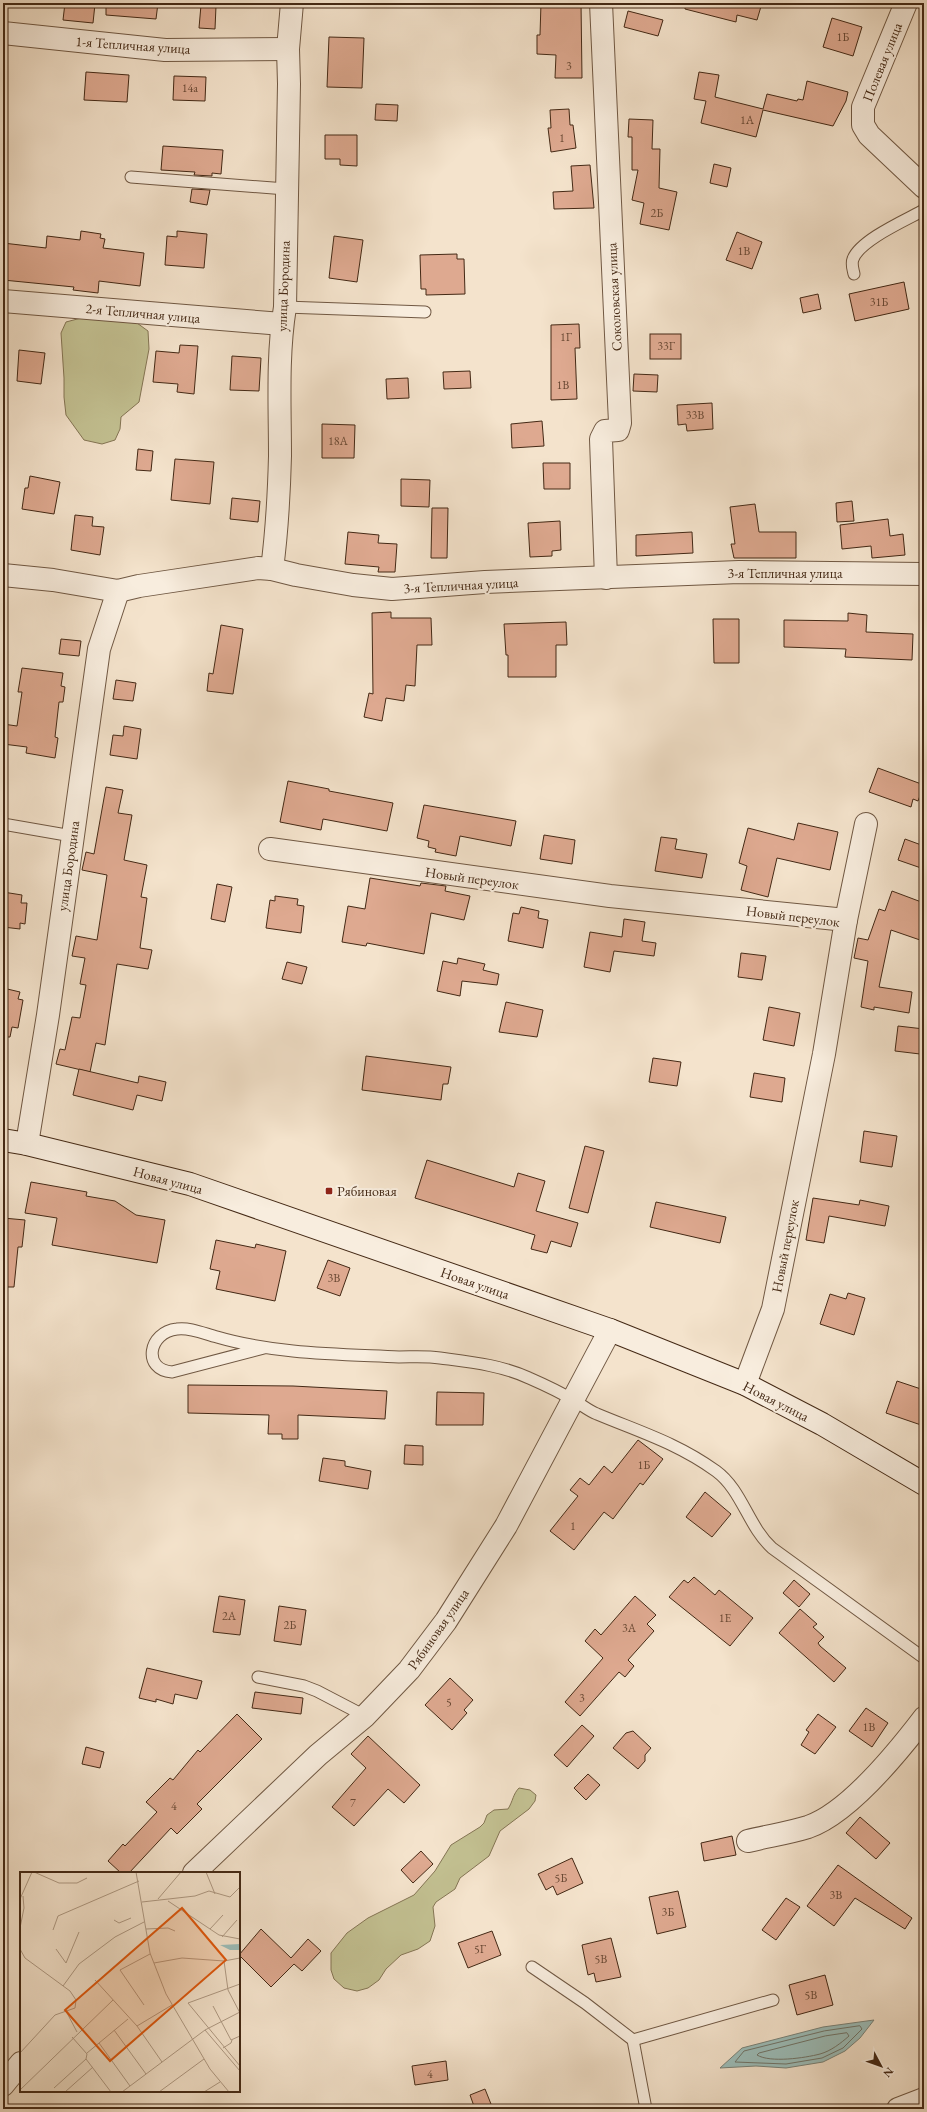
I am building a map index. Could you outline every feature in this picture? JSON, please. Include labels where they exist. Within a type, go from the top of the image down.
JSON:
[{"type":"street","name":"улица Бородина","points":[[272,568],[278,494],[284,316],[289,84],[288,49],[292,3]]},
{"type":"street","name":"Соколовская улица","points":[[601,3],[620,423],[618,430],[605,431],[601,439],[606,578]]},
{"type":"street","name":"Полевая улица","points":[[906,3],[868,94],[862,114],[865,130],[924,187]]},
{"type":"street","name":"1-я Тепличная улица","points":[[3,33],[165,50],[288,49]]},
{"type":"street","name":"2-я Тепличная улица","points":[[3,301],[284,316]]},
{"type":"street","name":"3-я Тепличная улица","points":[[3,575],[53,580],[118,591],[139,586],[258,568],[272,568],[324,580],[392,589],[485,582],[739,572],[924,574]]},
{"type":"street","name":"улица Бородина","points":[[27,1144],[48,1015],[99,649],[118,591]]},
{"type":"street","points":[[846,920],[866,824]]},
{"type":"street","name":"Новый переулок","points":[[270,849],[610,896],[846,920],[824,1054],[773,1309],[746,1384]]},
{"type":"street","name":"Новая улица","points":[[3,1140],[27,1144],[190,1184],[610,1330],[746,1384],[822,1424],[924,1484]]},
{"type":"street","name":"Рябиновая улица","points":[[195,1872],[318,1755],[365,1716],[410,1670],[446,1621],[506,1526],[610,1330]]},
{"type":"street","points":[[748,1841],[808,1827],[841,1808],[873,1777],[924,1718]]},
{"type":"street","points":[[898,2109],[924,2100]]},
{"type":"lane","points":[[131,178],[286,189]]},
{"type":"lane","points":[[854,274],[852,265],[853,258],[865,245],[924,210]]},
{"type":"lane","points":[[284,316],[425,312]]},
{"type":"lane","points":[[3,824],[72,836]]},
{"type":"lane","points":[[264,1348],[172,1372],[164,1372],[158,1367],[153,1359],[152,1350],[154,1342],[161,1335],[179,1328],[264,1348],[438,1358],[493,1366],[527,1377],[573,1400],[594,1413],[666,1441],[717,1472],[726,1481],[739,1500],[758,1534],[772,1548],[924,1658]]},
{"type":"lane","points":[[258,1677],[317,1690],[365,1716]]},
{"type":"lane","points":[[532,1967],[591,2006],[633,2040],[646,2109]]},
{"type":"lane","points":[[633,2040],[773,2000]]},
{"type":"shaded area","points":[[81,318],[137,323],[148,331],[149,349],[139,402],[121,417],[120,429],[115,440],[102,444],[84,440],[66,415],[61,333],[66,322]]},
{"type":"shaded area","points":[[519,1788],[530,1790],[536,1795],[535,1801],[529,1809],[500,1831],[489,1856],[460,1878],[455,1889],[436,1902],[433,1907],[435,1926],[430,1941],[418,1949],[401,1955],[386,1969],[379,1980],[368,1988],[357,1991],[344,1988],[334,1979],[331,1970],[331,1953],[347,1933],[368,1918],[414,1895],[435,1871],[451,1845],[480,1827],[484,1823],[487,1815],[494,1810],[508,1809],[515,1793]]},
{"type":"water","points":[[874,2020],[860,2038],[845,2051],[823,2062],[786,2068],[756,2066],[720,2068],[742,2048],[823,2027]]},
{"type":"building","points":[[65,3],[95,4],[93,23],[63,20]]},
{"type":"building","points":[[106,3],[158,3],[156,19],[106,15]]},
{"type":"building","points":[[541,3],[581,3],[582,78],[555,78],[556,55],[537,54],[537,35],[540,35]]},
{"type":"building","points":[[685,3],[762,3],[757,20],[737,15],[736,22],[685,9]]},
{"type":"building","points":[[201,5],[216,6],[215,29],[199,28]]},
{"type":"building","points":[[628,11],[663,20],[658,36],[624,27]]},
{"type":"building","points":[[832,18],[862,27],[853,56],[823,47]]},
{"type":"building","points":[[329,37],[364,38],[362,88],[327,87]]},
{"type":"building","points":[[86,72],[129,75],[127,102],[84,100]]},
{"type":"building","points":[[699,72],[719,75],[715,97],[763,109],[767,94],[797,101],[798,99],[803,100],[807,81],[848,92],[846,101],[833,126],[763,110],[756,137],[701,123],[706,101],[694,99]]},
{"type":"building","points":[[174,76],[206,77],[205,101],[173,100]]},
{"type":"building","points":[[376,104],[398,105],[397,121],[375,120]]},
{"type":"building","points":[[569,109],[570,125],[573,125],[576,148],[551,152],[548,128],[551,128],[550,110]]},
{"type":"building","points":[[629,119],[653,120],[652,149],[660,149],[659,188],[677,192],[669,230],[640,224],[644,203],[632,200],[638,170],[632,170],[632,137],[628,137]]},
{"type":"building","points":[[325,135],[357,135],[357,166],[340,165],[340,159],[325,159]]},
{"type":"building","points":[[163,146],[223,150],[221,174],[212,173],[212,176],[194,175],[195,172],[161,170]]},
{"type":"building","points":[[714,164],[731,168],[727,187],[710,183]]},
{"type":"building","points":[[590,165],[594,208],[554,209],[553,192],[573,191],[571,166]]},
{"type":"building","points":[[192,189],[210,190],[207,205],[190,202]]},
{"type":"building","points":[[81,231],[101,234],[100,238],[105,239],[103,248],[144,253],[140,286],[99,281],[98,293],[73,290],[74,287],[3,280],[3,243],[46,248],[47,236],[80,240]]},
{"type":"building","points":[[177,231],[207,234],[204,268],[165,265],[167,236],[177,237]]},
{"type":"building","points":[[737,232],[762,242],[752,269],[726,260]]},
{"type":"building","points":[[334,236],[363,240],[357,282],[329,278]]},
{"type":"building","points":[[457,254],[457,259],[464,259],[465,294],[426,295],[426,289],[421,289],[420,255]]},
{"type":"building","points":[[904,282],[909,309],[855,321],[849,294]]},
{"type":"building","points":[[818,294],[821,309],[803,313],[800,298]]},
{"type":"building","points":[[579,324],[580,348],[575,348],[577,399],[551,400],[551,325]]},
{"type":"building","points":[[650,334],[681,334],[681,359],[650,359]]},
{"type":"building","points":[[180,345],[198,346],[194,394],[177,392],[178,384],[153,382],[156,351],[179,353]]},
{"type":"building","points":[[19,350],[45,353],[41,384],[17,381]]},
{"type":"building","points":[[232,356],[261,358],[259,391],[230,390]]},
{"type":"building","points":[[470,371],[471,388],[444,389],[443,372]]},
{"type":"building","points":[[634,374],[658,375],[657,392],[633,391]]},
{"type":"building","points":[[408,378],[409,398],[387,399],[386,379]]},
{"type":"building","points":[[712,403],[713,429],[687,431],[686,424],[678,425],[677,405]]},
{"type":"building","points":[[542,421],[544,446],[512,448],[511,424]]},
{"type":"building","points":[[322,424],[355,425],[354,458],[322,458]]},
{"type":"building","points":[[138,449],[153,451],[151,471],[136,470]]},
{"type":"building","points":[[175,459],[214,462],[210,504],[171,500]]},
{"type":"building","points":[[543,463],[570,463],[570,489],[544,489]]},
{"type":"building","points":[[30,476],[60,482],[54,514],[22,509],[25,488],[28,488]]},
{"type":"building","points":[[401,479],[430,480],[429,507],[401,506]]},
{"type":"building","points":[[232,498],[260,501],[258,522],[230,519]]},
{"type":"building","points":[[852,501],[854,521],[837,522],[836,503]]},
{"type":"building","points":[[755,504],[759,532],[796,532],[796,558],[734,558],[731,544],[735,544],[730,507]]},
{"type":"building","points":[[432,508],[448,508],[447,558],[431,558]]},
{"type":"building","points":[[75,515],[93,517],[92,526],[104,527],[100,555],[71,550]]},
{"type":"building","points":[[888,519],[890,536],[903,534],[905,555],[872,558],[871,546],[842,549],[840,525]]},
{"type":"building","points":[[560,521],[561,550],[552,551],[552,556],[530,557],[528,523]]},
{"type":"building","points":[[348,532],[379,535],[378,543],[397,544],[395,572],[378,572],[379,567],[345,564]]},
{"type":"building","points":[[692,532],[693,553],[636,556],[636,535]]},
{"type":"building","points":[[391,612],[391,618],[431,618],[432,645],[417,645],[415,686],[406,685],[404,701],[386,698],[382,721],[364,717],[369,693],[373,694],[372,613]]},
{"type":"building","points":[[848,613],[867,615],[866,632],[913,634],[912,660],[845,657],[846,649],[784,647],[784,620],[848,621]]},
{"type":"building","points":[[713,619],[739,619],[739,663],[714,663]]},
{"type":"building","points":[[566,622],[567,645],[556,645],[556,677],[508,677],[508,655],[506,655],[504,624]]},
{"type":"building","points":[[221,625],[243,629],[233,694],[207,691],[209,673],[213,674]]},
{"type":"building","points":[[61,639],[81,641],[79,656],[59,654]]},
{"type":"building","points":[[22,668],[63,673],[61,686],[65,687],[63,702],[59,702],[55,737],[58,738],[55,758],[26,753],[27,747],[3,744],[3,724],[17,726],[22,692],[18,692]]},
{"type":"building","points":[[116,680],[136,683],[133,701],[113,699]]},
{"type":"building","points":[[124,726],[141,729],[137,759],[110,755],[113,735],[123,736]]},
{"type":"building","points":[[878,768],[924,785],[918,801],[913,799],[911,807],[869,792]]},
{"type":"building","points":[[288,781],[329,789],[329,791],[393,803],[387,831],[323,819],[321,830],[280,822]]},
{"type":"building","points":[[106,787],[123,790],[118,813],[132,815],[124,860],[147,865],[141,897],[147,898],[140,948],[152,950],[148,969],[117,964],[105,1045],[96,1043],[90,1072],[56,1064],[60,1049],[65,1050],[72,1017],[80,1018],[86,985],[80,984],[85,958],[72,956],[76,936],[97,940],[107,875],[82,870],[86,852],[94,854]]},
{"type":"building","points":[[424,805],[516,821],[511,846],[460,836],[456,856],[435,852],[436,849],[428,847],[429,841],[417,838]]},
{"type":"building","points":[[798,823],[838,832],[830,870],[777,858],[768,897],[741,890],[747,866],[739,863],[748,828],[794,840]]},
{"type":"building","points":[[544,835],[575,840],[572,864],[540,859]]},
{"type":"building","points":[[661,837],[677,839],[675,849],[707,854],[702,878],[655,871]]},
{"type":"building","points":[[905,839],[924,846],[924,869],[898,860]]},
{"type":"building","points":[[370,878],[420,886],[421,883],[446,886],[445,891],[470,896],[464,920],[431,913],[424,954],[367,943],[366,946],[342,942],[348,906],[365,909]]},
{"type":"building","points":[[217,884],[232,887],[225,922],[211,919]]},
{"type":"building","points":[[892,891],[924,903],[924,928],[920,940],[891,930],[879,987],[912,992],[909,1013],[874,1007],[874,1010],[861,1007],[868,961],[854,958],[858,938],[868,940],[879,909],[885,911]]},
{"type":"building","points":[[3,892],[22,895],[21,903],[27,903],[25,924],[20,923],[20,929],[3,927]]},
{"type":"building","points":[[275,896],[298,899],[297,905],[304,906],[301,933],[266,928],[270,900],[275,901]]},
{"type":"building","points":[[521,907],[539,911],[538,918],[548,920],[543,948],[508,941],[513,913],[519,914]]},
{"type":"building","points":[[624,919],[645,922],[642,941],[656,943],[654,956],[614,951],[610,972],[584,967],[590,932],[622,937]]},
{"type":"building","points":[[741,953],[766,956],[762,980],[738,977]]},
{"type":"building","points":[[458,958],[485,964],[483,970],[499,974],[497,985],[462,981],[460,996],[437,991],[443,961],[457,964]]},
{"type":"building","points":[[287,962],[307,967],[302,984],[282,979]]},
{"type":"building","points":[[3,988],[20,992],[18,999],[23,1000],[18,1028],[12,1027],[10,1037],[3,1037]]},
{"type":"building","points":[[506,1002],[543,1010],[537,1037],[499,1032]]},
{"type":"building","points":[[769,1007],[800,1013],[794,1046],[763,1040]]},
{"type":"building","points":[[898,1026],[924,1029],[920,1054],[895,1051]]},
{"type":"building","points":[[366,1056],[451,1067],[448,1084],[443,1084],[441,1100],[362,1090]]},
{"type":"building","points":[[653,1058],[681,1062],[677,1086],[649,1082]]},
{"type":"building","points":[[79,1069],[138,1083],[139,1076],[166,1082],[162,1101],[137,1095],[133,1110],[73,1095]]},
{"type":"building","points":[[754,1073],[785,1078],[782,1102],[750,1097]]},
{"type":"building","points":[[864,1131],[897,1136],[892,1167],[860,1162]]},
{"type":"building","points":[[585,1146],[604,1151],[588,1213],[569,1208]]},
{"type":"building","points":[[427,1160],[514,1187],[518,1173],[545,1181],[536,1211],[578,1223],[571,1247],[551,1241],[547,1253],[531,1249],[535,1235],[415,1198]]},
{"type":"building","points":[[31,1182],[87,1192],[86,1196],[115,1201],[136,1215],[165,1220],[157,1263],[52,1245],[57,1218],[25,1213]]},
{"type":"building","points":[[813,1198],[859,1205],[860,1200],[889,1206],[885,1226],[829,1216],[824,1243],[806,1240]]},
{"type":"building","points":[[656,1202],[726,1217],[720,1243],[650,1227]]},
{"type":"building","points":[[3,1218],[25,1220],[22,1247],[18,1247],[14,1287],[3,1287]]},
{"type":"building","points":[[216,1240],[255,1248],[256,1244],[286,1251],[275,1301],[216,1289],[220,1271],[210,1269]]},
{"type":"building","points":[[328,1260],[350,1268],[340,1296],[317,1288]]},
{"type":"building","points":[[848,1293],[865,1298],[854,1335],[820,1324],[830,1294],[846,1299]]},
{"type":"building","points":[[897,1381],[924,1390],[924,1426],[886,1413]]},
{"type":"building","points":[[188,1385],[293,1386],[387,1391],[385,1419],[298,1415],[298,1439],[282,1439],[282,1434],[268,1434],[269,1415],[188,1413]]},
{"type":"building","points":[[437,1392],[484,1393],[483,1425],[436,1425]]},
{"type":"building","points":[[638,1440],[663,1459],[643,1485],[640,1483],[613,1519],[604,1512],[574,1550],[550,1531],[578,1496],[570,1490],[580,1478],[589,1485],[604,1466],[612,1473]]},
{"type":"building","points":[[405,1445],[423,1446],[423,1465],[404,1464]]},
{"type":"building","points":[[323,1458],[345,1461],[345,1466],[371,1471],[368,1489],[319,1481]]},
{"type":"building","points":[[705,1492],[731,1514],[712,1537],[686,1517]]},
{"type":"building","points":[[694,1577],[715,1595],[719,1590],[753,1618],[730,1646],[669,1597],[684,1580],[688,1583]]},
{"type":"building","points":[[794,1580],[810,1594],[799,1607],[783,1593]]},
{"type":"building","points":[[219,1596],[245,1600],[240,1635],[213,1632]]},
{"type":"building","points":[[635,1596],[656,1615],[647,1624],[654,1631],[628,1660],[634,1666],[625,1677],[619,1672],[580,1716],[565,1702],[603,1658],[585,1641],[595,1629],[601,1635]]},
{"type":"building","points":[[279,1606],[306,1610],[301,1645],[274,1641]]},
{"type":"building","points":[[800,1609],[817,1624],[813,1627],[824,1637],[818,1643],[820,1646],[846,1668],[834,1682],[779,1633]]},
{"type":"building","points":[[147,1668],[202,1681],[197,1699],[175,1694],[173,1704],[156,1699],[156,1702],[139,1698]]},
{"type":"building","points":[[450,1678],[473,1700],[464,1710],[467,1713],[452,1730],[425,1705]]},
{"type":"building","points":[[255,1692],[303,1698],[301,1714],[252,1708]]},
{"type":"building","points":[[866,1708],[888,1723],[872,1747],[849,1731]]},
{"type":"building","points":[[237,1714],[262,1739],[197,1804],[202,1809],[177,1834],[171,1828],[130,1872],[120,1872],[108,1861],[123,1844],[125,1846],[157,1812],[146,1802],[170,1778],[173,1780],[198,1750],[200,1752]]},
{"type":"building","points":[[818,1714],[836,1727],[815,1754],[801,1745],[809,1732],[806,1730]]},
{"type":"building","points":[[582,1725],[594,1736],[567,1767],[554,1755]]},
{"type":"building","points":[[633,1731],[651,1748],[645,1755],[645,1761],[638,1769],[613,1748],[626,1733]]},
{"type":"building","points":[[368,1736],[420,1785],[404,1803],[388,1789],[354,1826],[332,1807],[366,1768],[351,1754]]},
{"type":"building","points":[[86,1747],[104,1752],[100,1768],[82,1764]]},
{"type":"building","points":[[588,1774],[600,1785],[586,1800],[574,1788]]},
{"type":"building","points":[[860,1817],[890,1843],[876,1859],[846,1833]]},
{"type":"building","points":[[732,1836],[736,1855],[704,1861],[701,1843]]},
{"type":"building","points":[[421,1851],[433,1864],[413,1883],[401,1870]]},
{"type":"building","points":[[572,1858],[583,1883],[557,1895],[553,1886],[546,1890],[538,1874]]},
{"type":"building","points":[[838,1865],[912,1918],[905,1929],[855,1898],[834,1926],[807,1906]]},
{"type":"building","points":[[678,1891],[686,1927],[657,1934],[649,1897]]},
{"type":"building","points":[[786,1898],[800,1907],[776,1940],[762,1930]]},
{"type":"building","points":[[261,1929],[291,1958],[308,1939],[321,1951],[302,1971],[294,1964],[271,1987],[240,1956],[240,1954]]},
{"type":"building","points":[[492,1931],[501,1955],[468,1968],[458,1943]]},
{"type":"building","points":[[611,1938],[621,1977],[596,1982],[594,1973],[588,1975],[582,1945]]},
{"type":"building","points":[[825,1975],[833,2005],[797,2015],[789,1985]]},
{"type":"building","points":[[446,2061],[448,2080],[415,2085],[412,2066]]},
{"type":"building","points":[[485,2089],[493,2109],[475,2109],[470,2095]]},
{"type":"place","name":"Рябиновая","points":[[329,1191]]}]
